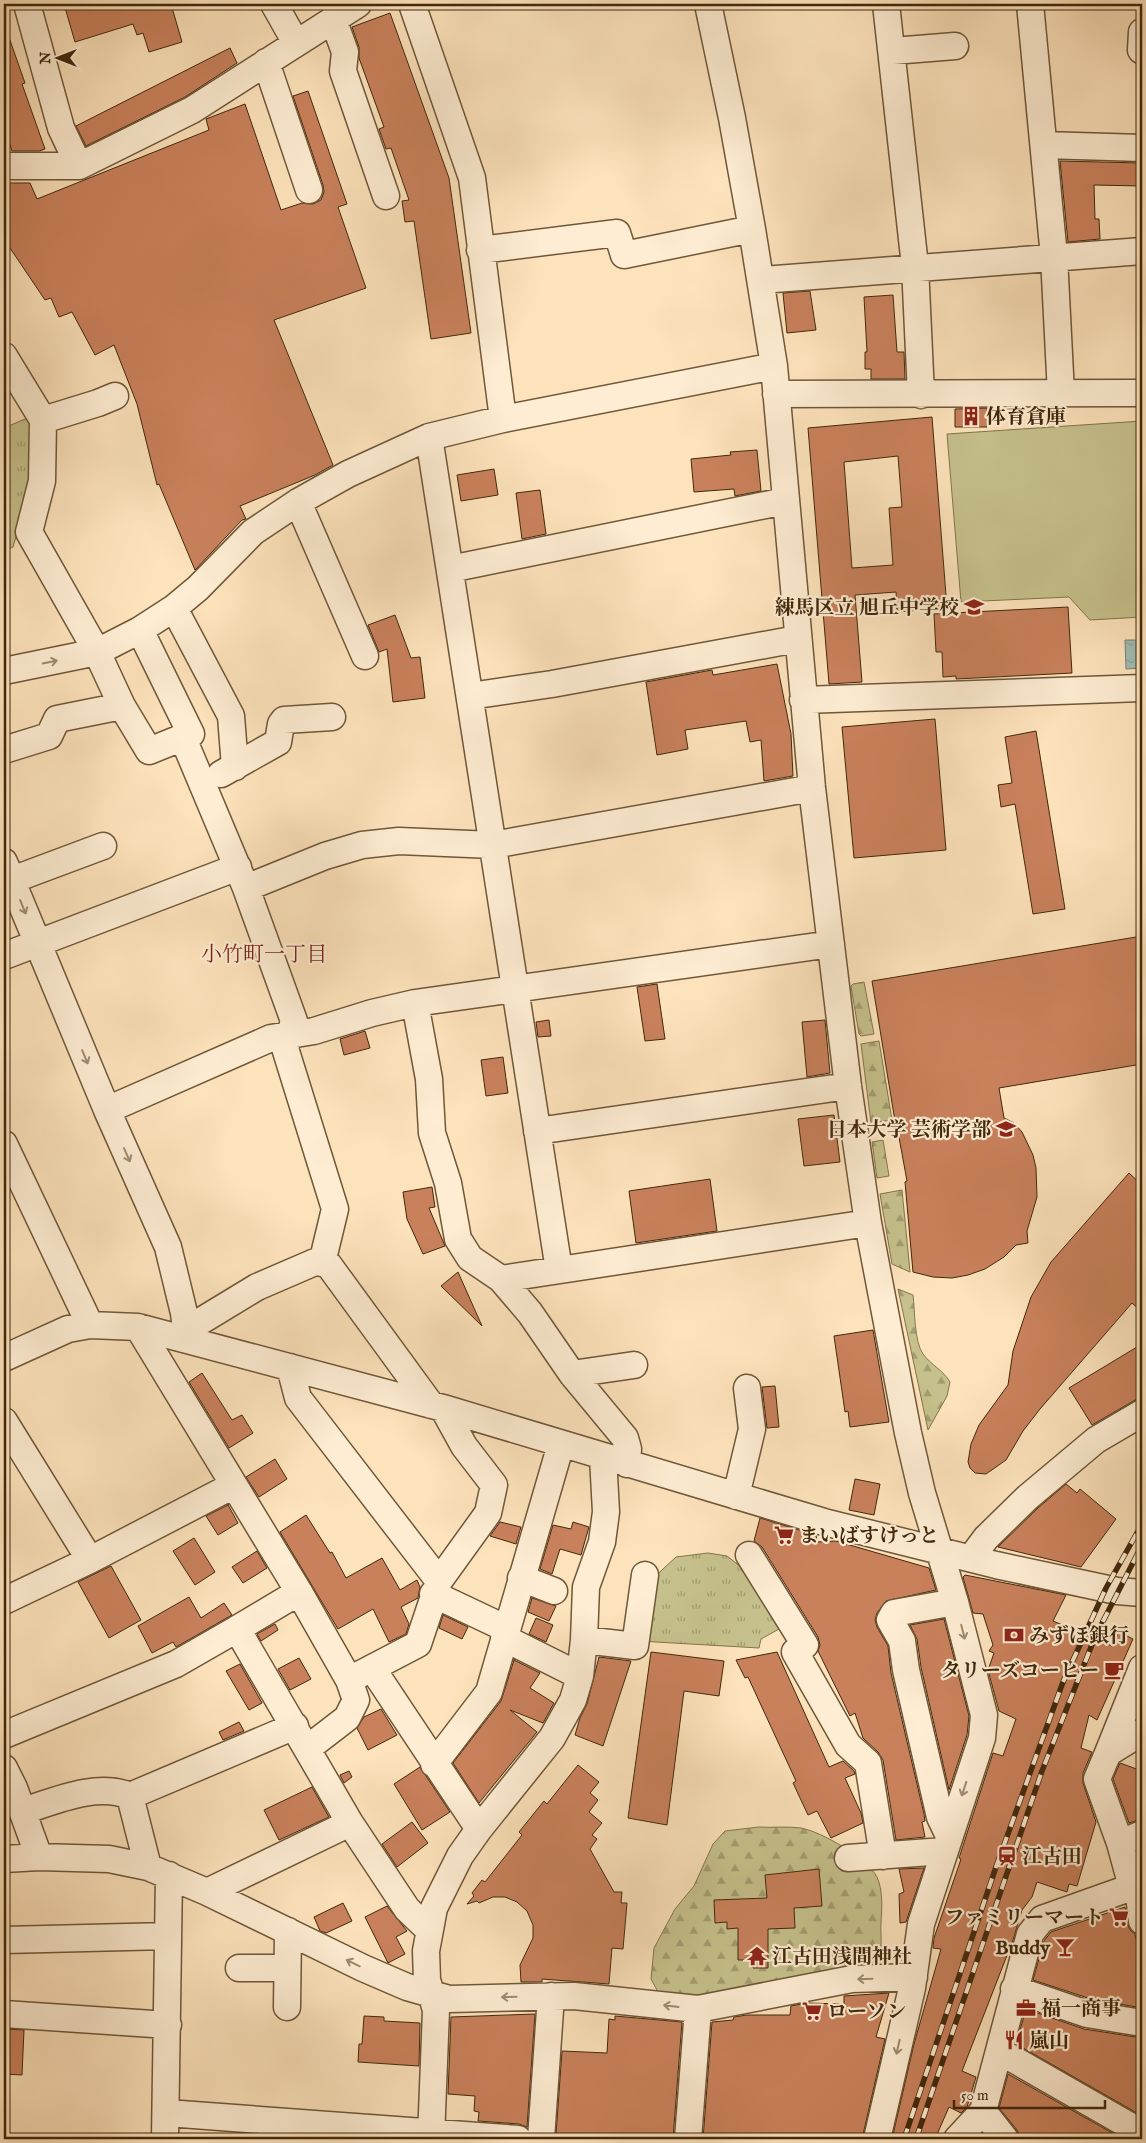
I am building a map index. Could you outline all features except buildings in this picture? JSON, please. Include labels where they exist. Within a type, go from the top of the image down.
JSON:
[{"type":"street","points":[[27,4],[61,128],[79,166]]},
{"type":"street","points":[[274,4],[296,43]]},
{"type":"street","points":[[4,166],[79,166],[192,110],[358,4]]},
{"type":"street","points":[[412,4],[472,178],[503,419]]},
{"type":"street","points":[[708,4],[732,118],[774,366],[812,788],[848,1086],[868,1223],[908,1433],[922,1493],[955,1602],[984,1715],[982,1738],[921,1924],[914,1977],[877,2139]]},
{"type":"street","points":[[886,4],[893,51],[915,266],[921,394]]},
{"type":"street","points":[[1030,4],[1054,257],[1061,394]]},
{"type":"street","points":[[333,20],[345,52],[343,71],[386,196]]},
{"type":"street","points":[[893,51],[955,46]]},
{"type":"street","points":[[266,62],[309,190]]},
{"type":"street","points":[[1044,145],[1142,148]]},
{"type":"street","points":[[480,250],[617,233],[624,255],[752,229]]},
{"type":"street","points":[[760,280],[915,266],[1142,251]]},
{"type":"street","points":[[4,356],[43,420],[42,481],[29,532],[96,652],[122,706],[149,750],[192,734],[140,630]]},
{"type":"street","points":[[4,671],[96,652],[140,630],[174,608],[198,588],[253,532],[298,502],[348,474],[429,437],[503,419],[774,366]]},
{"type":"street","points":[[776,394],[1142,393]]},
{"type":"street","points":[[43,420],[115,396]]},
{"type":"street","points":[[429,437],[559,1270]]},
{"type":"street","points":[[450,569],[785,501]]},
{"type":"street","points":[[298,502],[365,656]]},
{"type":"street","points":[[174,608],[231,716],[235,767]]},
{"type":"street","points":[[470,696],[552,684],[797,638]]},
{"type":"street","points":[[803,700],[1142,688]]},
{"type":"street","points":[[4,750],[49,736],[57,720],[122,706]]},
{"type":"street","points":[[202,785],[278,742],[281,724],[284,720],[332,717]]},
{"type":"street","points":[[184,738],[242,878],[294,1022],[286,1048],[335,1209],[322,1263]]},
{"type":"street","points":[[4,956],[242,878],[362,845],[399,841],[493,845],[812,788]]},
{"type":"street","points":[[102,846],[8,871],[107,1110],[168,1247],[184,1313],[187,1339]]},
{"type":"street","points":[[107,1110],[271,1038],[314,1031],[372,1013],[415,1004],[831,944]]},
{"type":"street","points":[[415,1004],[429,1079],[432,1133],[448,1183],[458,1239],[470,1258],[501,1279],[530,1313],[572,1374],[625,1438],[628,1449],[615,1460],[602,1542],[586,1586],[584,1640],[580,1676],[573,1700],[552,1738],[479,1829],[460,1856],[434,1908],[428,1930],[426,1951],[427,1980],[436,2010],[432,2136]]},
{"type":"street","points":[[537,1131],[848,1086]]},
{"type":"street","points":[[4,1144],[90,1325]]},
{"type":"street","points":[[501,1279],[868,1223]]},
{"type":"street","points":[[187,1339],[196,1324],[257,1287],[315,1262],[328,1264],[437,1406],[464,1446],[494,1485],[488,1513],[436,1588],[418,1644],[349,1680]]},
{"type":"street","points":[[4,1358],[54,1334],[90,1325],[138,1327],[437,1406],[824,1522],[939,1551],[1117,1591],[1142,1593]]},
{"type":"street","points":[[23,1811],[64,1798],[94,1792],[119,1792],[130,1796],[302,1737],[347,1718],[356,1700],[349,1680],[300,1592],[138,1327]]},
{"type":"street","points":[[572,1374],[634,1365]]},
{"type":"street","points":[[290,1367],[298,1398],[436,1588],[506,1633],[580,1676]]},
{"type":"street","points":[[736,1496],[752,1429],[748,1388]]},
{"type":"street","points":[[971,1558],[986,1538],[1028,1497],[1096,1440],[1142,1412]]},
{"type":"street","points":[[4,1421],[90,1560]]},
{"type":"street","points":[[434,1764],[489,1692],[561,1444]]},
{"type":"street","points":[[4,1601],[90,1560],[234,1485]]},
{"type":"street","points":[[749,1555],[805,1645],[795,1652],[848,1745],[868,1763],[883,1856]]},
{"type":"street","points":[[584,1640],[635,1646],[644,1575]]},
{"type":"street","points":[[522,1578],[554,1591]]},
{"type":"street","points":[[4,1735],[176,1664],[300,1592]]},
{"type":"street","points":[[947,1843],[906,1670],[902,1641],[890,1620],[894,1613],[955,1602]]},
{"type":"street","points":[[237,1628],[302,1737],[350,1823],[407,1909],[428,1930]]},
{"type":"street","points":[[372,1668],[434,1764],[479,1829]]},
{"type":"street","points":[[1142,1668],[1097,1779],[1131,1839],[1132,1887],[1139,1895],[1142,1921]]},
{"type":"street","points":[[1108,1752],[1142,1732]]},
{"type":"street","points":[[4,1768],[23,1811],[39,1857]]},
{"type":"street","points":[[130,1796],[159,1871],[168,1936],[166,2139]]},
{"type":"street","points":[[207,1892],[350,1823]]},
{"type":"street","points":[[848,1858],[883,1856],[947,1843]]},
{"type":"street","points":[[4,1859],[39,1857],[109,1859],[159,1871],[288,1930],[363,1968],[407,1987],[449,1999],[550,1996],[603,1998],[698,2009],[852,1979],[914,1977]]},
{"type":"street","points":[[957,2139],[983,2111],[1030,1934],[1042,1919],[1132,1887]]},
{"type":"street","points":[[287,2007],[288,1930]]},
{"type":"street","points":[[4,1940],[168,1936]]},
{"type":"street","points":[[239,1968],[288,1968]]},
{"type":"street","points":[[1014,1989],[1087,2014],[1142,2023]]},
{"type":"street","points":[[541,2139],[550,1996]]},
{"type":"street","points":[[688,2139],[698,2009]]},
{"type":"street","points":[[4,2014],[168,2024]]},
{"type":"street","points":[[999,2051],[1128,2126]]},
{"type":"street","points":[[983,2111],[1005,2139]]},
{"type":"street","points":[[167,2113],[320,2132],[518,2139]]},
{"type":"green space","points":[[32,416],[32,482],[13,547],[4,551],[4,428]]},
{"type":"green space","points":[[1142,421],[1142,617],[1090,620],[1069,597],[961,602],[947,434]]},
{"type":"green space","points":[[864,982],[874,1034],[861,1036],[859,1034],[851,986]]},
{"type":"green space","points":[[879,1041],[892,1120],[871,1123],[861,1044]]},
{"type":"green space","points":[[883,1140],[889,1176],[877,1178],[872,1142]]},
{"type":"green space","points":[[902,1190],[910,1272],[892,1264],[880,1194]]},
{"type":"green space","points":[[898,1289],[913,1295],[916,1334],[920,1348],[926,1358],[950,1382],[947,1396],[928,1430]]},
{"type":"green space","points":[[708,1553],[727,1556],[741,1567],[779,1629],[761,1639],[759,1648],[639,1641],[649,1582],[676,1557]]},
{"type":"green space","points":[[759,1827],[796,1827],[810,1830],[832,1840],[854,1854],[872,1870],[879,1882],[882,1899],[881,1949],[877,1959],[867,1971],[723,1994],[678,1996],[658,1992],[651,1979],[654,1948],[675,1909],[694,1886],[713,1844],[725,1831]]},
{"type":"water","points":[[1125,640],[1142,640],[1142,668],[1126,669]]},
{"type":"railway","points":[[904,2139],[996,1867],[1063,1682],[1106,1588],[1142,1524]]},
{"type":"railway","points":[[916,2139],[1042,1771],[1095,1637],[1142,1545]]},
{"type":"place","name":"体育倉庫","points":[[971,416]]},
{"type":"place","name":"練馬区立 旭丘中学校","points":[[974,607]]},
{"type":"place","name":"日本大学 芸術学部","points":[[1006,1129]]},
{"type":"place","name":"まいばすけっと","points":[[784,1535]]},
{"type":"place","name":"みずほ銀行","points":[[1014,1635]]},
{"type":"place","name":"タリーズコーヒー","points":[[1114,1670]]},
{"type":"place","name":"江古田","points":[[1007,1856]]},
{"type":"place","name":"ファミリーマート","points":[[1119,1917]]},
{"type":"place","name":"Buddy","points":[[1065,1947]]},
{"type":"place","name":"江古田浅間神社","points":[[757,1956]]},
{"type":"place","name":"福一商事","points":[[1026,2008]]},
{"type":"place","name":"ローソン","points":[[812,2011]]},
{"type":"place","name":"嵐山","points":[[1014,2040]]},
{"type":"district","name":"小竹町一丁目","points":[[264,954]]}]
